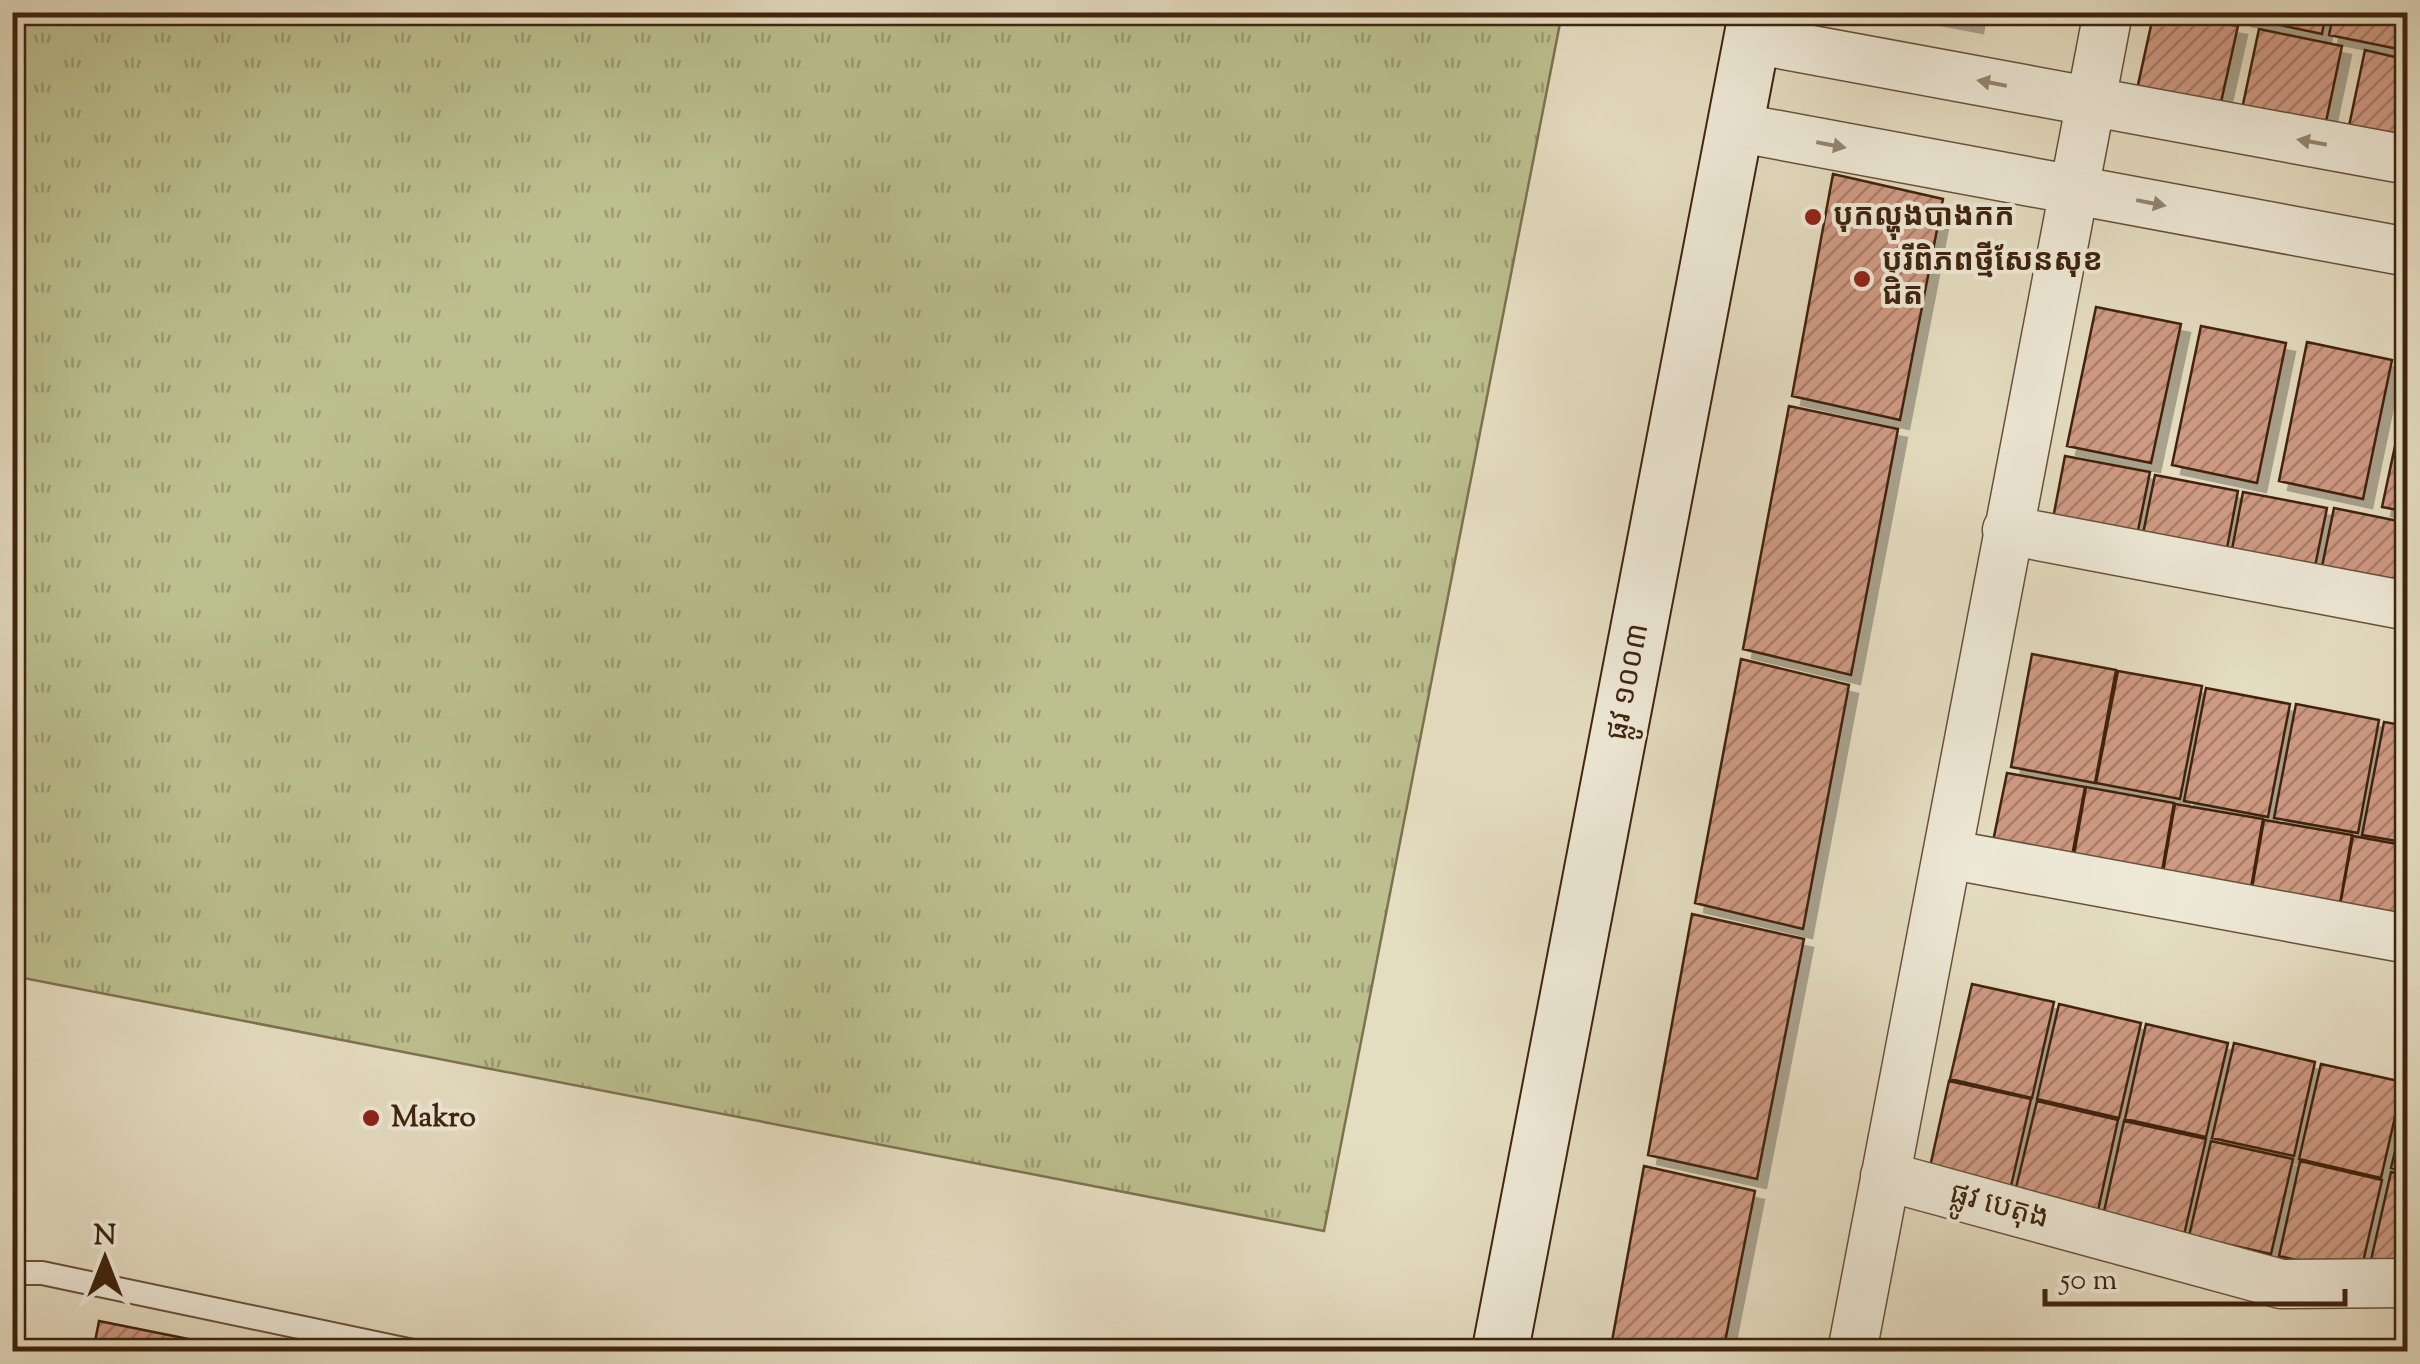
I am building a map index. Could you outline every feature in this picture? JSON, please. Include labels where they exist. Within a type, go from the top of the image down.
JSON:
[{"type":"main road","name":"ផ្លូវ ១០០៣","points":[[1500,1352],[1754,26]]},
{"type":"street","points":[[1852,1352],[2108,12]]},
{"type":"street","points":[[1754,26],[2092,102],[2408,160]]},
{"type":"street","points":[[1735,126],[2408,252]]},
{"type":"street","points":[[2006,530],[2408,606]]},
{"type":"street","points":[[1947,854],[2408,939]]},
{"type":"street","name":"ផ្លូវ បេតុង","points":[[1885,1176],[2281,1284],[2408,1283]]},
{"type":"lane","points":[[12,1273],[42,1273],[418,1352]]},
{"type":"green space","points":[[12,13],[1562,13],[1324,1231],[13,976]]},
{"type":"building","points":[[1911,12],[1976,12],[1974,24]]},
{"type":"building","points":[[2154,12],[2238,26],[2217,120],[2134,103]]},
{"type":"building","points":[[2243,12],[2326,12],[2322,34],[2242,17]]},
{"type":"building","points":[[2334,12],[2408,12],[2408,51],[2329,35]]},
{"type":"building","points":[[2259,29],[2342,46],[2322,141],[2239,123]]},
{"type":"building","points":[[2365,50],[2408,60],[2408,158],[2345,145]]},
{"type":"building","points":[[1833,174],[1943,199],[1900,420],[1792,396]]},
{"type":"building","points":[[2096,307],[2181,324],[2151,463],[2067,446]]},
{"type":"building","points":[[2201,326],[2286,343],[2257,483],[2172,465]]},
{"type":"building","points":[[2307,342],[2392,360],[2363,499],[2279,481]]},
{"type":"building","points":[[2408,385],[2408,512],[2382,507]]},
{"type":"building","points":[[1789,406],[1898,429],[1851,675],[1743,649]]},
{"type":"building","points":[[2065,456],[2150,472],[2134,550],[2050,534]]},
{"type":"building","points":[[2155,475],[2238,491],[2223,569],[2139,553]]},
{"type":"building","points":[[2243,492],[2327,508],[2311,586],[2228,570]]},
{"type":"building","points":[[2334,508],[2408,523],[2408,572],[2401,602],[2318,586]]},
{"type":"building","points":[[2032,654],[2116,670],[2095,783],[2011,767]]},
{"type":"building","points":[[1741,659],[1849,685],[1803,929],[1695,903]]},
{"type":"building","points":[[2118,671],[2202,686],[2180,799],[2096,783]]},
{"type":"building","points":[[2206,688],[2290,704],[2268,817],[2184,801]]},
{"type":"building","points":[[2296,704],[2379,720],[2358,833],[2274,818]]},
{"type":"building","points":[[2384,722],[2408,726],[2408,843],[2362,835]]},
{"type":"building","points":[[2007,773],[2085,787],[2069,872],[1990,856]]},
{"type":"building","points":[[2086,787],[2174,803],[2159,888],[2071,872]]},
{"type":"building","points":[[2175,804],[2263,819],[2248,905],[2160,889]]},
{"type":"building","points":[[2264,820],[2352,835],[2337,921],[2249,905]]},
{"type":"building","points":[[2353,836],[2408,846],[2408,934],[2337,921]]},
{"type":"building","points":[[1692,914],[1804,939],[1757,1179],[1648,1155]]},
{"type":"building","points":[[1972,984],[2054,1002],[2032,1098],[1950,1079]]},
{"type":"building","points":[[2059,1004],[2141,1023],[2119,1118],[2037,1099]]},
{"type":"building","points":[[2146,1024],[2228,1043],[2206,1137],[2125,1119]]},
{"type":"building","points":[[2234,1043],[2315,1062],[2294,1156],[2212,1138]]},
{"type":"building","points":[[2321,1064],[2403,1082],[2381,1178],[2299,1159]]},
{"type":"building","points":[[1949,1081],[2031,1099],[2009,1195],[1928,1176]]},
{"type":"building","points":[[2408,1097],[2408,1172],[2391,1168]]},
{"type":"building","points":[[2037,1101],[2118,1120],[2097,1215],[2014,1196]]},
{"type":"building","points":[[2124,1121],[2206,1139],[2184,1235],[2103,1216]]},
{"type":"building","points":[[2211,1141],[2293,1159],[2271,1254],[2189,1236]]},
{"type":"building","points":[[2300,1161],[2382,1180],[2360,1275],[2279,1256]]},
{"type":"building","points":[[1644,1166],[1755,1191],[1723,1352],[1610,1352]]},
{"type":"building","points":[[2391,1172],[2408,1176],[2408,1268],[2371,1260]]},
{"type":"building","points":[[99,1321],[253,1352],[93,1352]]},
{"type":"place","name":"បុកល្ហុងបាងកក","points":[[1813,217]]},
{"type":"place","name":"បុរីពិភពថ្មីសែនសុខ ជិត","points":[[1862,279]]},
{"type":"place","name":"Makro","points":[[371,1118]]}]
